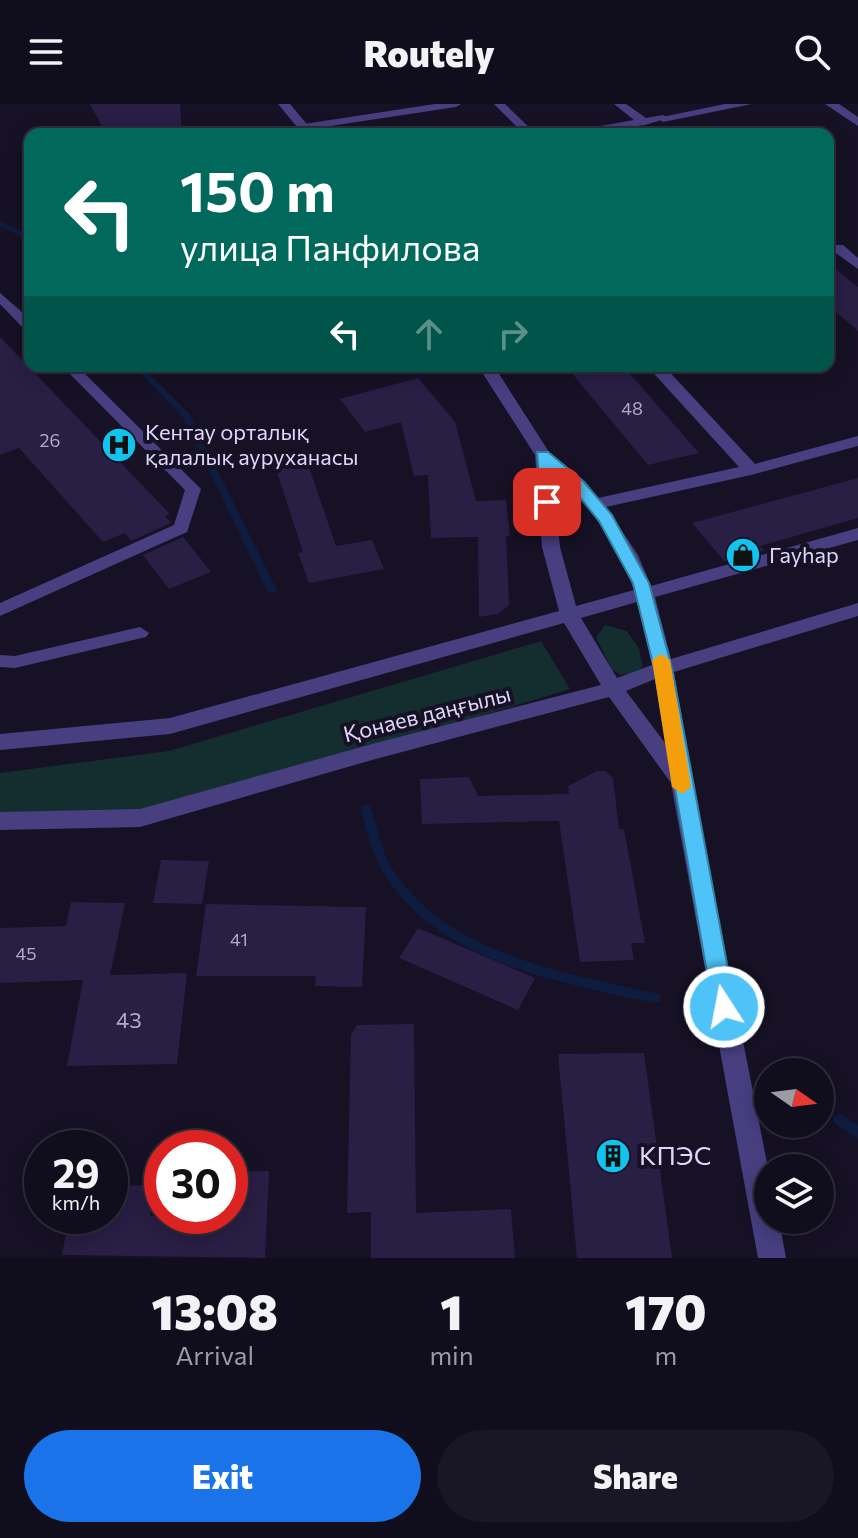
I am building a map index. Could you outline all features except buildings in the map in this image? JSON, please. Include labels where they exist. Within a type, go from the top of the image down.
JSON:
[{"type":"street","points":[[284,104],[304,128]]},
{"type":"street","points":[[663,118],[746,104]]},
{"type":"street","points":[[831,104],[858,122]]},
{"type":"street","points":[[838,248],[858,265]]},
{"type":"street","points":[[490,372],[543,455],[595,504],[629,555],[644,592],[663,668],[682,787],[772,1258]]},
{"type":"street","points":[[661,372],[751,470]]},
{"type":"street","points":[[595,504],[751,470],[858,441]]},
{"type":"street","points":[[543,455],[549,525],[564,600],[593,658],[682,787]]},
{"type":"street","points":[[0,742],[170,726],[858,534]]},
{"type":"street","name":"Қонаев даңғылы","points":[[0,821],[140,818],[615,688],[663,668],[858,609]]},
{"type":"lane","points":[[389,104],[398,114]]},
{"type":"lane","points":[[322,128],[456,104]]},
{"type":"lane","points":[[499,104],[524,128]]},
{"type":"lane","points":[[619,104],[645,122]]},
{"type":"lane","points":[[607,128],[663,118]]},
{"type":"lane","points":[[0,297],[24,321]]},
{"type":"lane","points":[[0,610],[181,528],[193,489],[75,372]]},
{"type":"lane","points":[[0,661],[15,662],[140,633]]},
{"type":"green space","points":[[605,625],[627,631],[639,649],[643,667],[638,672],[621,675],[612,670],[596,637]]},
{"type":"green space","points":[[541,641],[570,689],[155,814],[0,814],[0,773],[169,751]]},
{"type":"waterway","points":[[0,223],[24,236]]},
{"type":"waterway","points":[[143,372],[186,415],[272,590]]},
{"type":"waterway","points":[[366,809],[378,851],[389,873],[413,902],[442,926],[508,960],[582,982],[655,998]]},
{"type":"waterway","points":[[840,1120],[858,1133]]},
{"type":"slow traffic","points":[[661,660],[682,787]]},
{"type":"place","name":"Кентау орталық қалалық ауруханасы","points":[[119,445]]},
{"type":"place","name":"Гауһар","points":[[743,555]]},
{"type":"place","name":"КПЭС","points":[[613,1156]]},
{"type":"route","points":[[547,502],[543,455],[579,485],[606,519],[629,555],[641,583],[663,668],[724,1007]]}]
